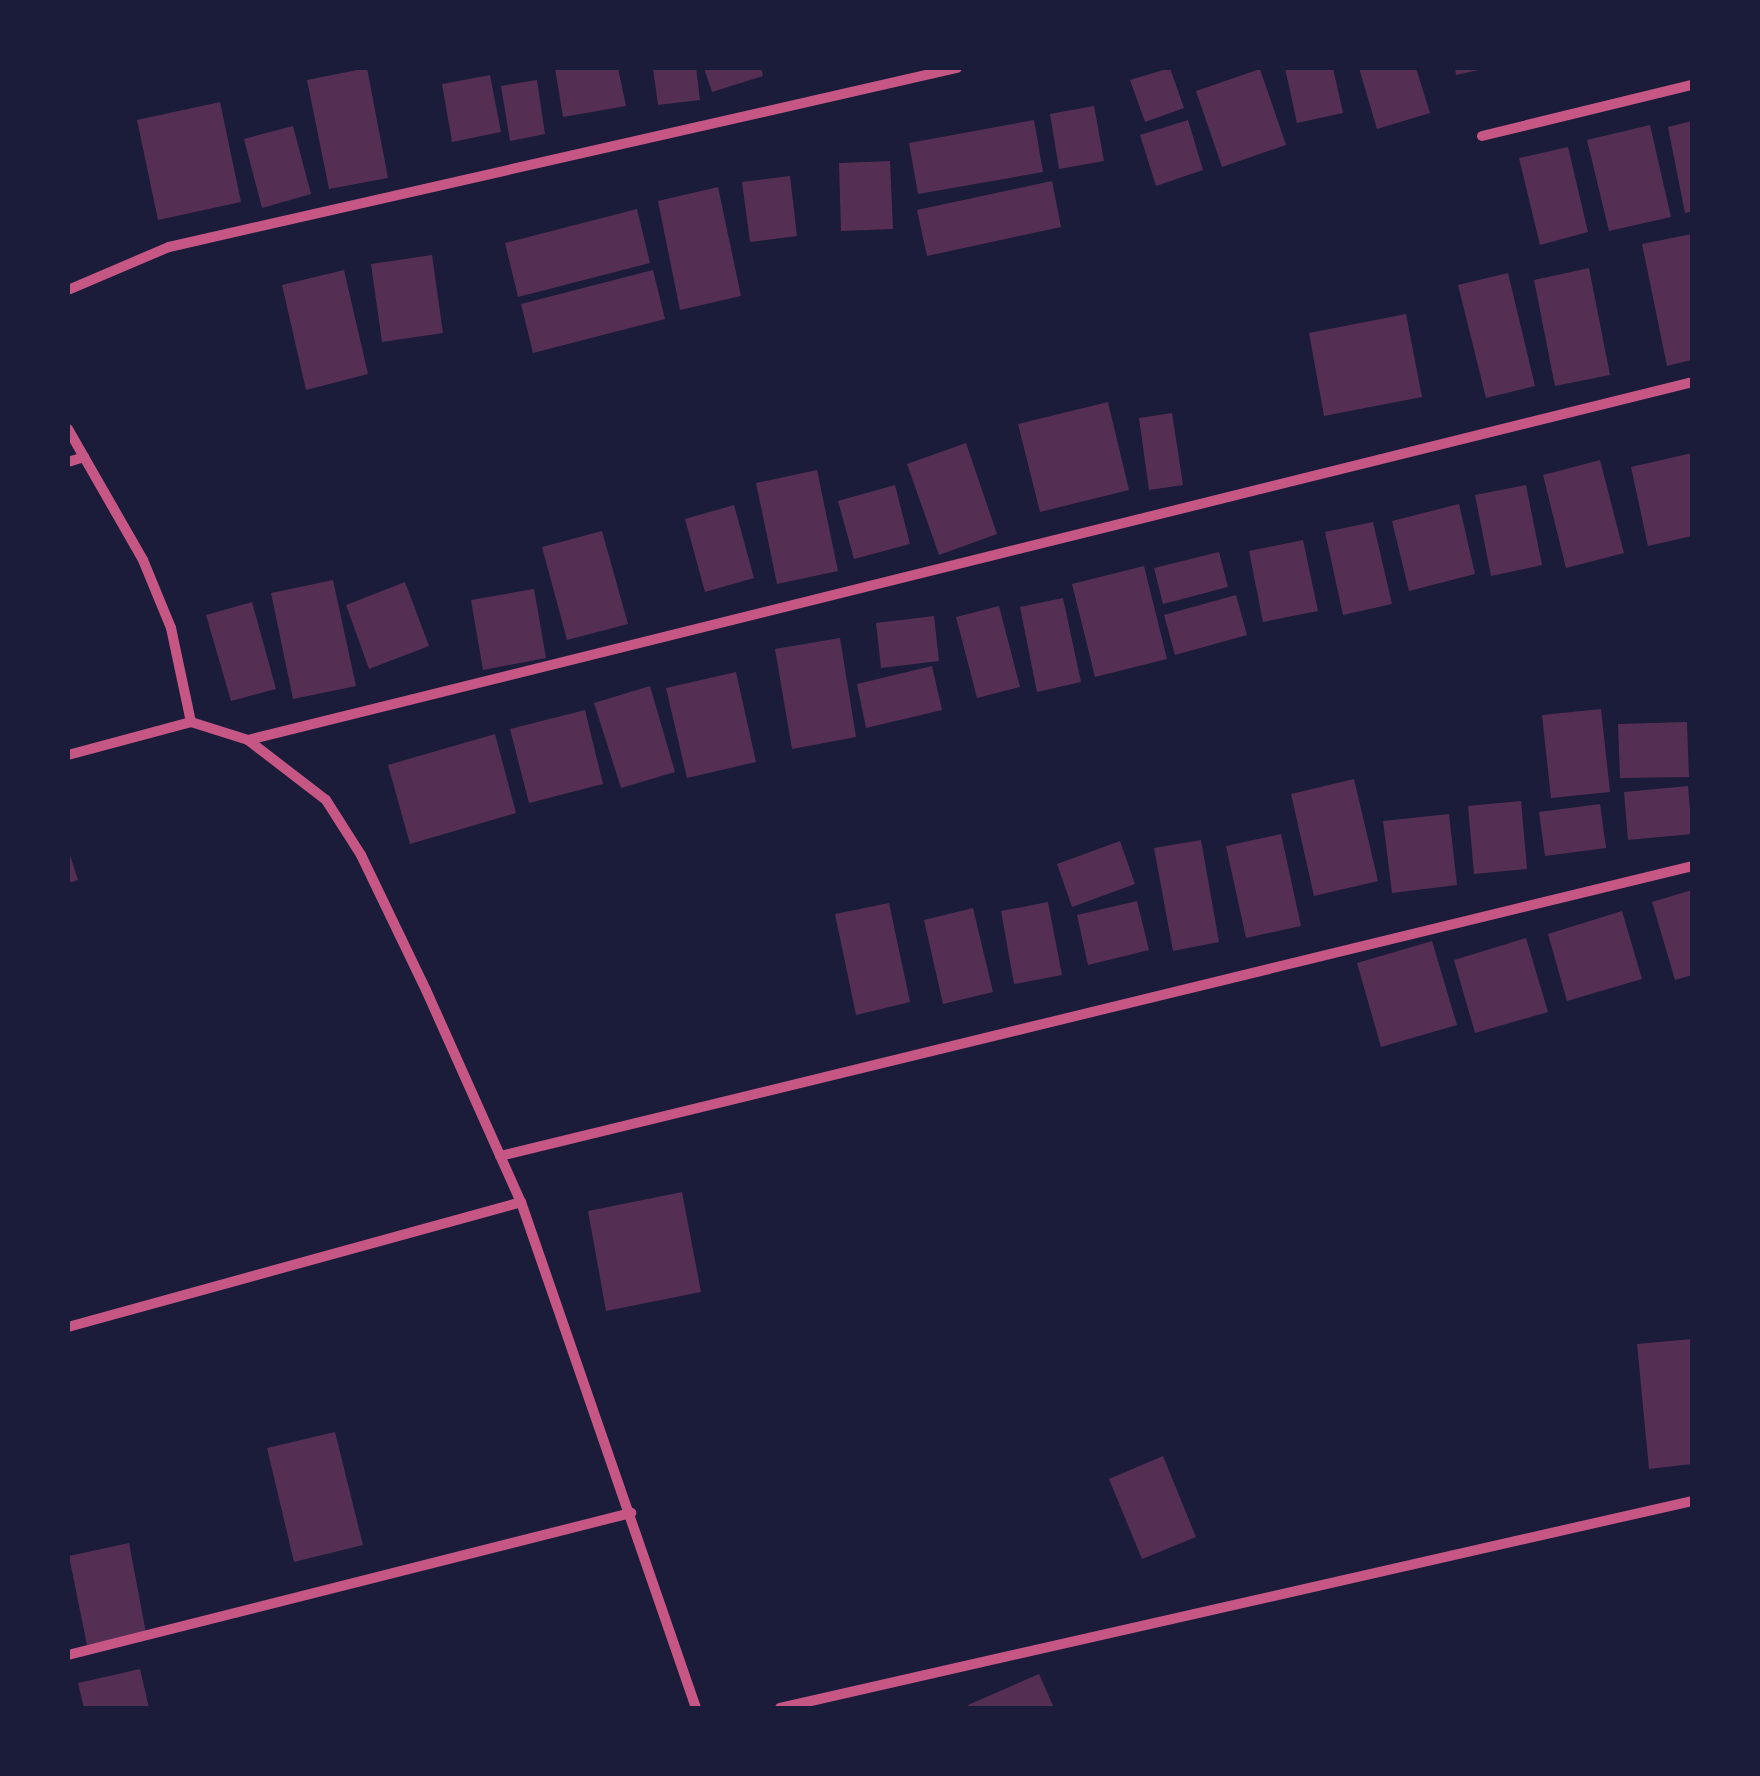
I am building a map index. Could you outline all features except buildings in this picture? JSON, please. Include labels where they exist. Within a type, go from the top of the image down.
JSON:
[{"type":"street","points":[[68,290],[168,247],[956,68]]},
{"type":"street","points":[[1482,136],[1692,85]]},
{"type":"street","points":[[248,740],[1692,382]]},
{"type":"street","points":[[68,429],[164,612],[191,722]]},
{"type":"street","points":[[68,462],[84,457]]},
{"type":"street","points":[[68,756],[191,722],[248,740],[326,800],[362,855],[521,1202],[696,1708]]},
{"type":"street","points":[[500,1156],[1692,866]]},
{"type":"street","points":[[68,1328],[521,1202]]},
{"type":"street","points":[[780,1708],[1692,1500]]},
{"type":"street","points":[[68,1655],[631,1513]]}]
